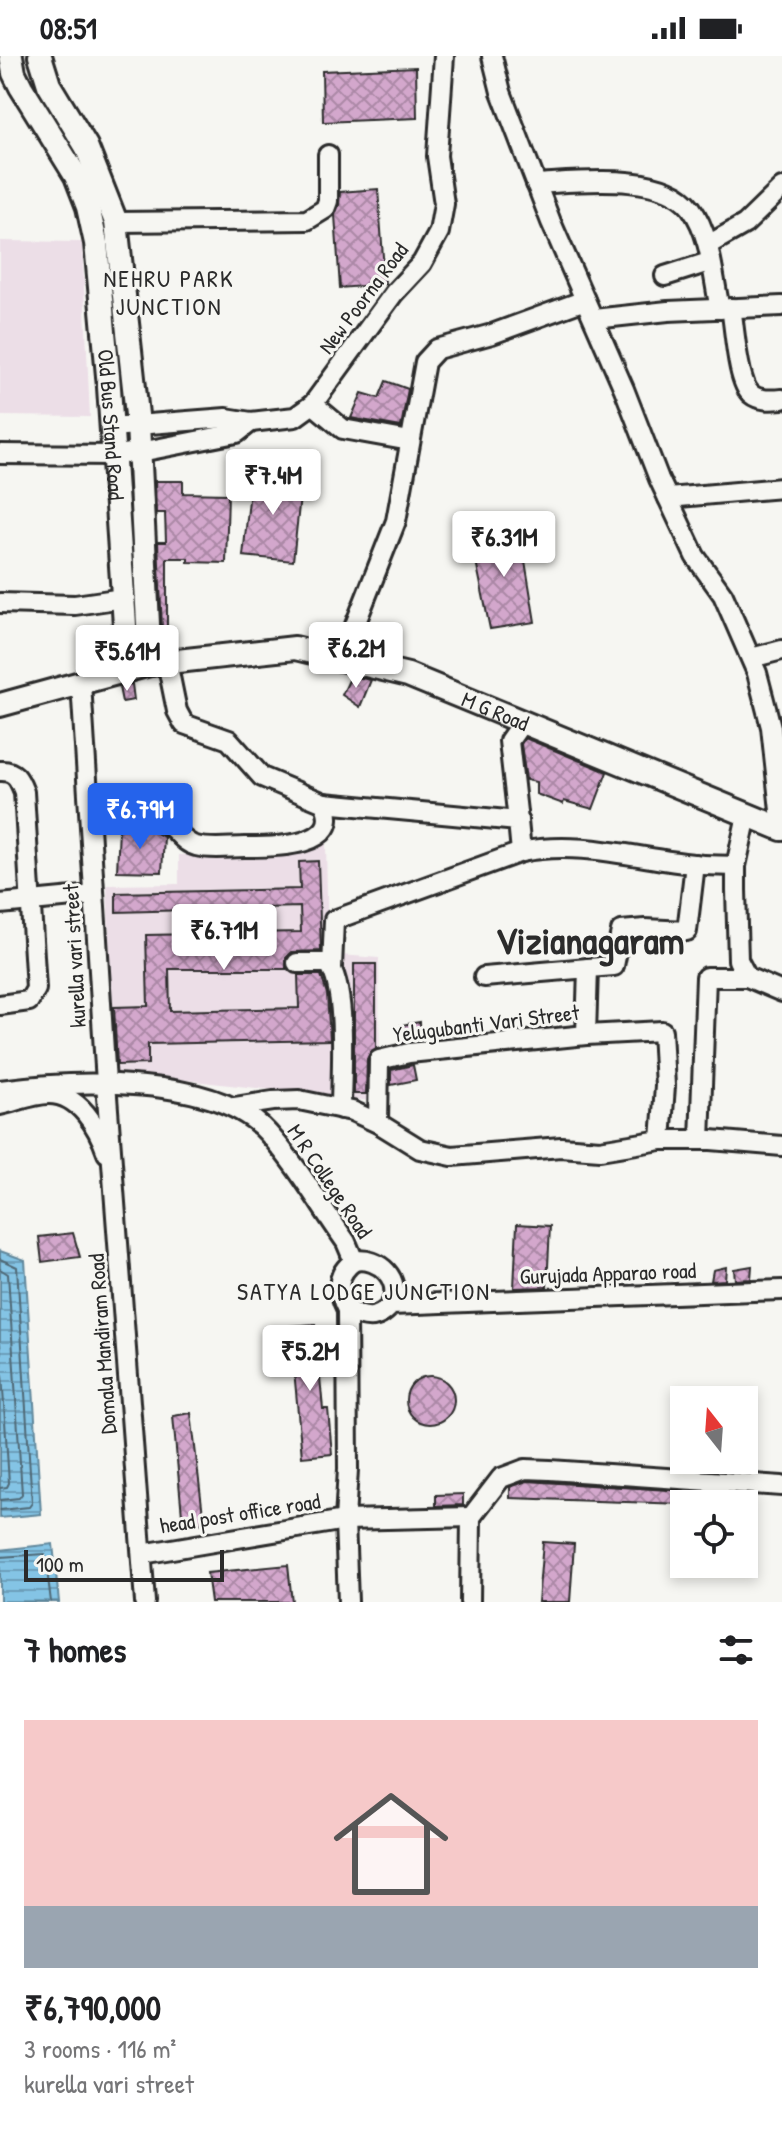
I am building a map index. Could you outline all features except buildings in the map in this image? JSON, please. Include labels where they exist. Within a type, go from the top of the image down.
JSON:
[{"type":"main road","name":"Old Bus Stand Road","points":[[11,56],[21,87],[68,161],[88,207],[96,243],[128,670]]},
{"type":"main road","name":"Old Bus Stand Road","points":[[40,56],[49,85],[86,146],[116,222],[159,663]]},
{"type":"main road","name":"M G Road","points":[[0,705],[159,663],[295,648],[408,675],[782,829]]},
{"type":"street","name":"New Poorna Road","points":[[313,404],[394,293],[422,263],[439,232],[444,204],[437,156],[444,56]]},
{"type":"street","points":[[492,56],[501,92],[536,184],[668,498],[695,556],[723,595],[751,658],[771,727],[782,829]]},
{"type":"street","points":[[116,222],[289,223],[307,220],[325,209],[328,201],[328,155]]},
{"type":"street","points":[[536,184],[629,182],[666,190],[692,208],[726,309],[746,388],[753,397],[782,399]]},
{"type":"street","points":[[665,276],[709,253],[782,188]]},
{"type":"street","points":[[345,660],[355,625],[396,521],[423,369],[430,354],[437,349],[492,334],[585,300]]},
{"type":"street","points":[[594,319],[668,311],[782,306]]},
{"type":"street","points":[[0,454],[113,441],[138,424],[226,418],[251,422],[295,417],[313,404],[343,429],[410,441]]},
{"type":"street","points":[[0,442],[113,441],[140,452],[237,433],[251,422]]},
{"type":"street","points":[[668,498],[782,488]]},
{"type":"street","points":[[0,603],[75,605],[123,598]]},
{"type":"street","points":[[751,658],[782,650]]},
{"type":"street","points":[[159,663],[184,724],[229,740],[262,777],[324,803],[518,821]]},
{"type":"street","name":"kurella vari street","points":[[81,683],[106,1083]]},
{"type":"street","points":[[521,852],[509,741],[523,721]]},
{"type":"street","points":[[0,771],[15,774],[24,792],[36,989],[29,1001],[0,1005]]},
{"type":"street","points":[[89,808],[163,821],[197,847],[278,847],[319,835],[325,828],[324,803]]},
{"type":"street","points":[[747,815],[736,866],[738,960],[747,977]]},
{"type":"street","points":[[332,968],[334,920],[521,852],[552,847],[736,866]]},
{"type":"street","points":[[484,977],[614,966],[621,931],[687,931],[695,864]]},
{"type":"street","points":[[0,904],[94,895]]},
{"type":"street","points":[[297,963],[328,963],[336,978],[341,1022],[341,1109]]},
{"type":"street","points":[[586,1035],[588,968]]},
{"type":"street","points":[[700,1140],[706,977],[747,977],[782,992]]},
{"type":"street","name":"Yelugubanti Vari Street","points":[[378,1123],[379,1060],[409,1053],[586,1035],[662,1031],[665,1086],[661,1140]]},
{"type":"street","name":"M R College Road","points":[[0,1090],[106,1083],[191,1093],[235,1107],[267,1132],[346,1242],[354,1261],[375,1261],[383,1269],[394,1286],[395,1298],[391,1305]]},
{"type":"street","name":"Domala Mandiram Road","points":[[106,1083],[145,1602]]},
{"type":"street","points":[[0,1105],[49,1094],[73,1100],[103,1142],[113,1170]]},
{"type":"street","points":[[235,1107],[299,1100],[341,1109],[378,1123],[420,1149],[452,1156],[561,1147],[600,1150],[661,1140],[782,1146]]},
{"type":"street","points":[[348,1602],[345,1520],[348,1469],[347,1310],[338,1283],[346,1267],[354,1261]]},
{"type":"street","name":"Gurujada Apparao road","points":[[347,1310],[361,1317],[373,1318],[384,1314],[391,1305],[782,1290]]},
{"type":"street","points":[[470,1602],[471,1517],[501,1478],[525,1469],[782,1486]]},
{"type":"street","name":"head post office road","points":[[142,1554],[345,1520],[471,1517]]},
{"type":"shaded area","points":[[0,241],[82,242],[90,417],[0,416]]},
{"type":"shaded area","points":[[326,841],[328,954],[379,958],[380,1102],[114,1072],[107,885],[179,884],[179,855],[291,852]]},
{"type":"water","points":[[0,1251],[25,1260],[41,1514],[0,1518]]},
{"type":"water","points":[[53,1544],[59,1602],[0,1602],[0,1550]]},
{"type":"district","name":"NEHRU PARK JUNCTION","points":[[169,293]]},
{"type":"district","name":"Vizianagaram","points":[[590,941]]},
{"type":"district","name":"SATYA LODGE JUNCTION","points":[[364,1292]]}]
